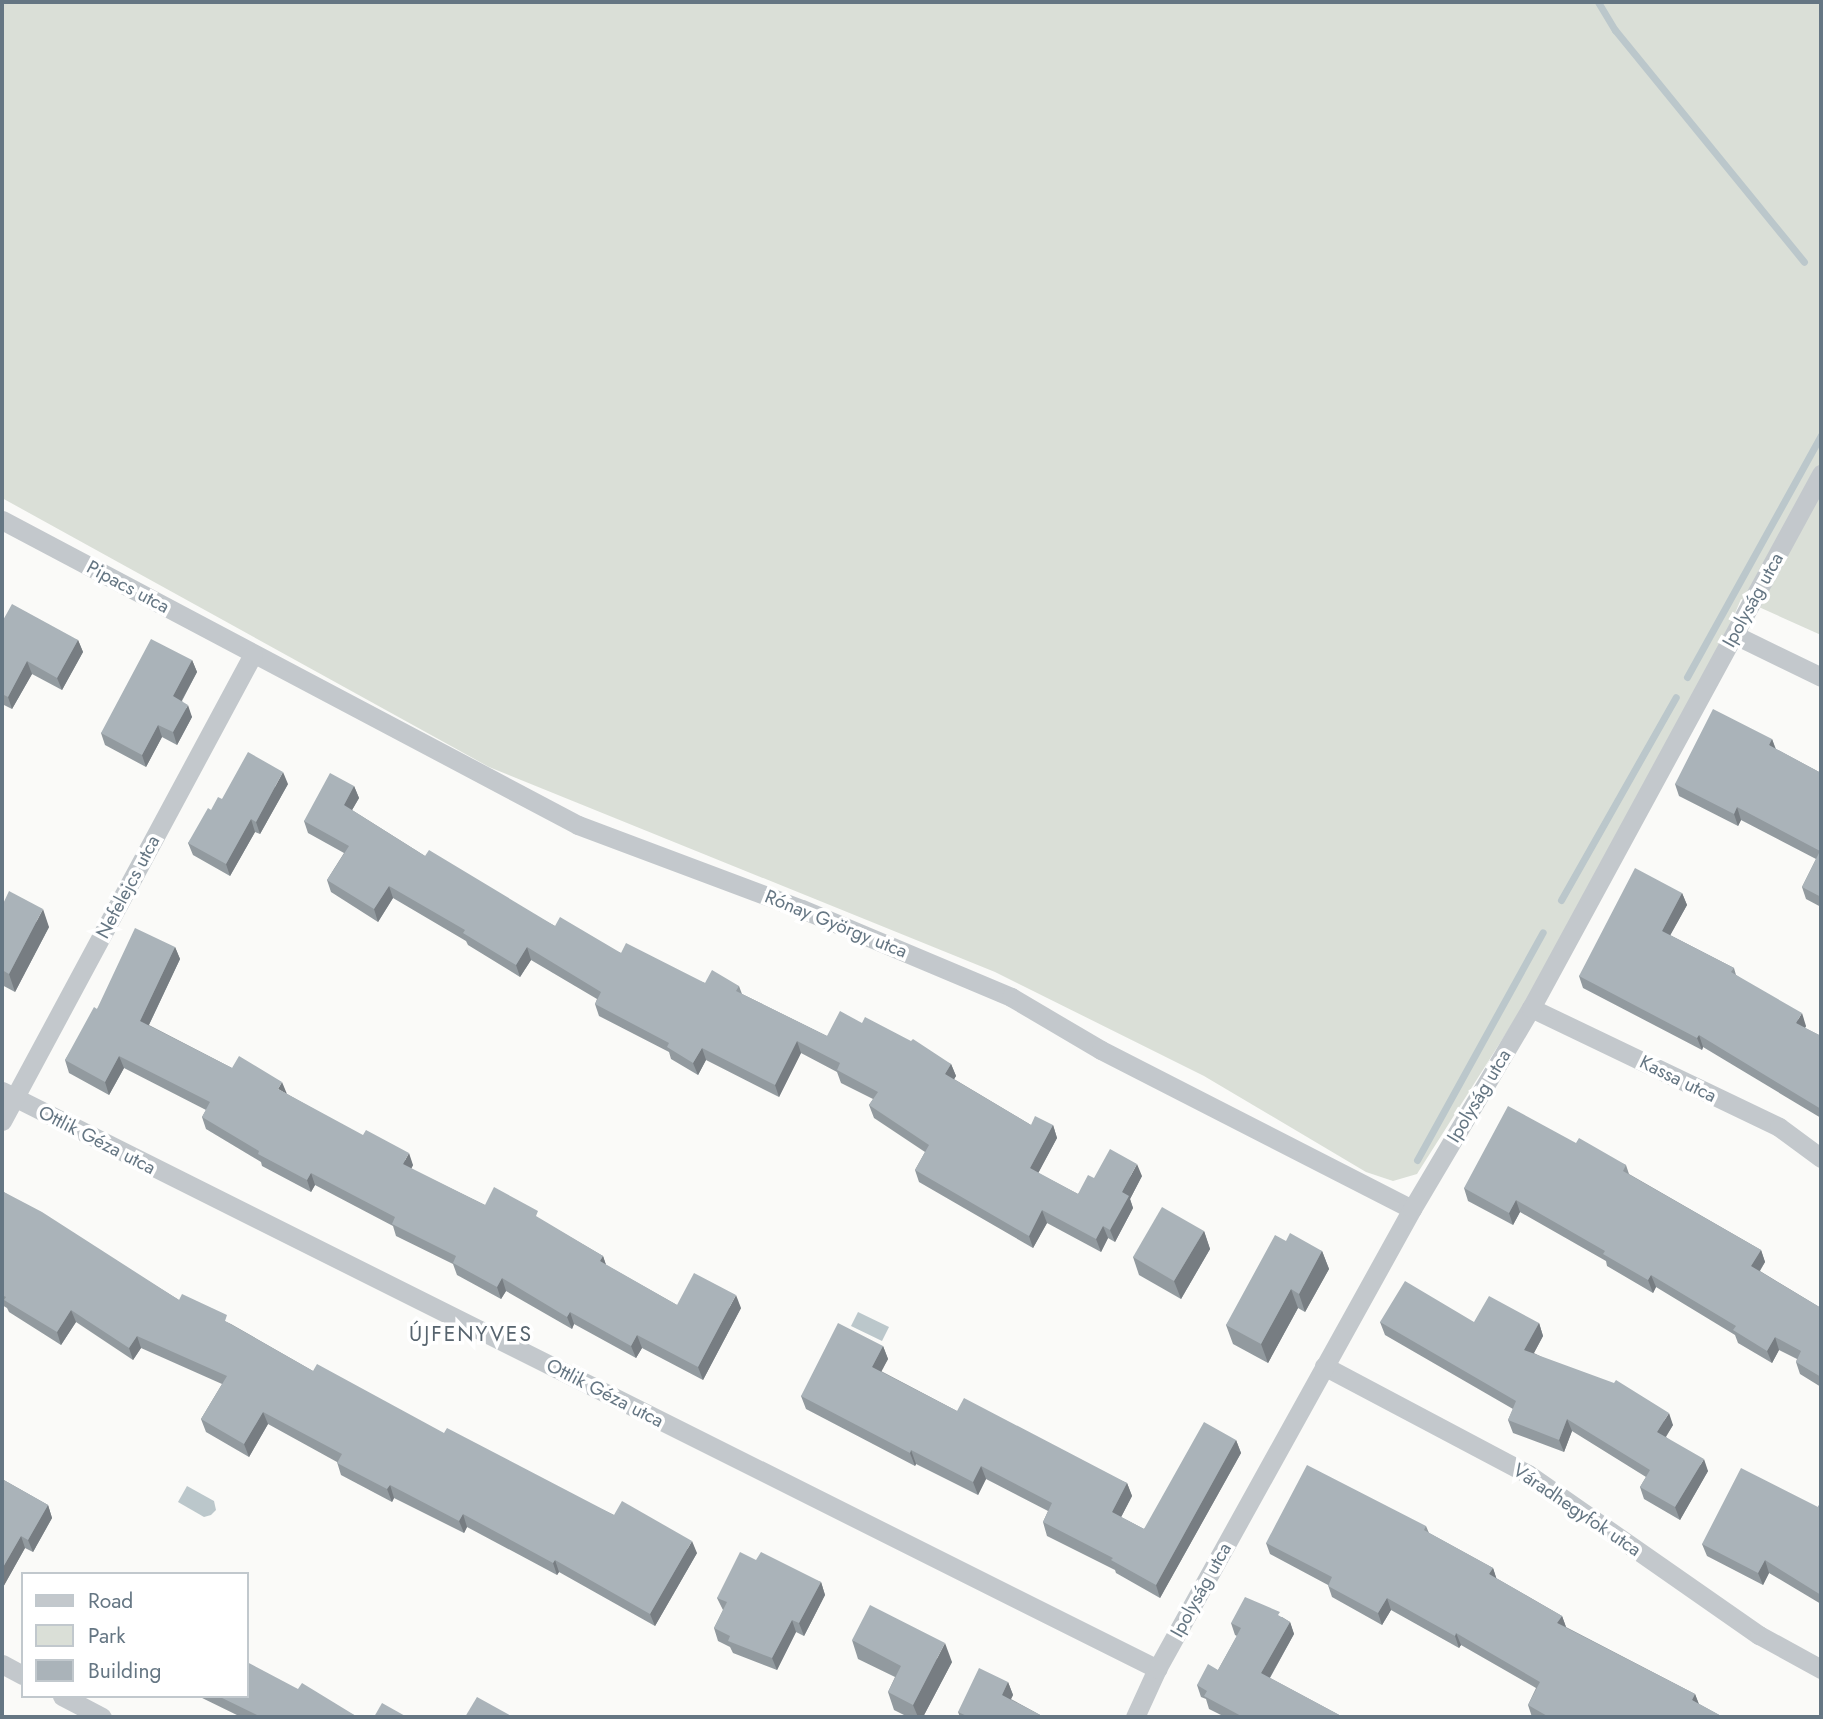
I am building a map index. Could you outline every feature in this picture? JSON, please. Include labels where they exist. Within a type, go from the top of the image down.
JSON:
[{"type":"street","name":"Ipolyság utca","points":[[1135,1717],[1157,1669],[1324,1366],[1412,1209],[1531,1009],[1821,474]]},
{"type":"street","name":"Pipacs utca","points":[[2,520],[253,654]]},
{"type":"street","points":[[1735,635],[1821,677]]},
{"type":"street","name":"Nefelejcs utca","points":[[2,1121],[8,1095],[253,654]]},
{"type":"street","name":"Rónay György utca","points":[[253,654],[578,825],[814,915],[1011,997],[1101,1050],[1412,1209]]},
{"type":"street","name":"Kassa utca","points":[[1531,1009],[1779,1127],[1821,1158]]},
{"type":"street","name":"Ottlik Géza utca","points":[[8,1095],[1157,1669]]},
{"type":"street","name":"Váradhegyfok utca","points":[[1324,1366],[1528,1474],[1759,1635],[1821,1669]]},
{"type":"street","points":[[2,1664],[21,1674]]},
{"type":"street","points":[[66,1698],[102,1717]]},
{"type":"green space","points":[[2,2],[1821,2],[1821,635],[1741,599],[1702,692],[1574,926],[1417,1174],[1393,1181],[1366,1172],[1204,1076],[995,972],[489,767],[2,498]]},
{"type":"shaded area","points":[[858,1312],[889,1327],[882,1341],[851,1326]]},
{"type":"shaded area","points":[[187,1486],[214,1501],[216,1510],[211,1515],[204,1517],[178,1502]]},
{"type":"building","points":[[12,604],[78,640],[57,678],[27,661],[8,697],[2,694],[2,622]]},
{"type":"building","points":[[151,639],[192,660],[173,696],[188,705],[173,732],[158,725],[142,755],[101,733]]},
{"type":"building","points":[[1713,709],[1772,739],[1769,745],[1821,773],[1821,897],[1802,887],[1820,851],[1737,807],[1734,814],[1675,784]]},
{"type":"building","points":[[248,752],[283,772],[256,822],[251,819],[226,864],[188,843],[208,808],[211,810],[218,797],[222,799]]},
{"type":"building","points":[[330,773],[354,786],[344,805],[425,856],[429,850],[555,926],[560,917],[621,953],[626,943],[705,983],[712,970],[739,986],[736,991],[827,1036],[840,1011],[862,1023],[865,1017],[911,1041],[913,1039],[951,1064],[945,1074],[1031,1125],[1035,1116],[1053,1125],[1030,1168],[1078,1194],[1088,1175],[1094,1178],[1110,1149],[1137,1164],[1122,1192],[1129,1196],[1110,1230],[1103,1226],[1096,1239],[1042,1210],[1029,1236],[915,1170],[929,1145],[869,1105],[878,1092],[837,1070],[840,1063],[797,1041],[775,1085],[702,1048],[693,1063],[667,1047],[669,1043],[595,1004],[601,992],[527,947],[516,965],[463,933],[465,930],[389,886],[374,909],[327,880],[349,846],[304,821]]},
{"type":"building","points":[[1635,868],[1682,893],[1662,931],[1734,968],[1731,972],[1802,1013],[1796,1023],[1821,1036],[1821,1109],[1699,1035],[1697,1038],[1579,976]]},
{"type":"building","points":[[9,891],[43,909],[9,974],[2,970],[2,906]]},
{"type":"building","points":[[135,928],[175,947],[140,1021],[232,1068],[239,1056],[282,1082],[278,1089],[363,1135],[366,1130],[409,1153],[403,1164],[485,1205],[494,1187],[538,1211],[536,1216],[603,1256],[600,1261],[677,1305],[694,1273],[736,1295],[698,1367],[637,1335],[631,1346],[570,1312],[567,1317],[502,1278],[497,1287],[453,1263],[456,1256],[392,1224],[395,1217],[311,1173],[307,1180],[258,1154],[259,1151],[202,1117],[210,1102],[119,1056],[105,1082],[65,1060],[94,1007],[97,1009]]},
{"type":"building","points":[[1508,1106],[1576,1143],[1579,1138],[1626,1165],[1623,1171],[1761,1250],[1751,1266],[1821,1308],[1821,1377],[1796,1362],[1801,1351],[1775,1337],[1767,1351],[1733,1330],[1736,1326],[1651,1275],[1648,1280],[1603,1254],[1605,1251],[1516,1200],[1509,1213],[1464,1188]]},
{"type":"building","points":[[2,1191],[42,1212],[179,1300],[182,1294],[227,1315],[225,1321],[313,1371],[317,1364],[444,1433],[447,1428],[614,1515],[622,1501],[692,1541],[650,1614],[555,1560],[553,1563],[463,1514],[459,1521],[390,1485],[387,1489],[337,1463],[342,1454],[263,1412],[244,1444],[201,1419],[227,1376],[137,1336],[129,1348],[71,1310],[57,1332],[4,1300]]},
{"type":"building","points":[[1162,1207],[1204,1231],[1174,1281],[1133,1257]]},
{"type":"building","points":[[1290,1233],[1322,1251],[1299,1294],[1291,1289],[1261,1344],[1226,1325],[1275,1235],[1286,1241]]},
{"type":"building","points":[[1405,1281],[1474,1322],[1489,1296],[1539,1323],[1524,1350],[1614,1383],[1616,1380],[1669,1413],[1657,1432],[1704,1459],[1675,1507],[1640,1487],[1650,1470],[1567,1419],[1559,1440],[1508,1420],[1516,1401],[1380,1322]]},
{"type":"building","points":[[838,1323],[883,1346],[872,1367],[957,1411],[964,1398],[1127,1483],[1112,1512],[1144,1529],[1204,1422],[1236,1440],[1156,1585],[1111,1560],[1113,1558],[1043,1522],[1052,1503],[981,1466],[973,1482],[911,1450],[910,1453],[801,1396]]},
{"type":"building","points":[[1307,1465],[1426,1526],[1424,1530],[1493,1568],[1489,1574],[1562,1616],[1557,1623],[1695,1694],[1692,1700],[1723,1717],[1549,1717],[1528,1705],[1540,1682],[1456,1633],[1455,1636],[1387,1598],[1378,1613],[1328,1586],[1332,1577],[1266,1543]]},
{"type":"building","points":[[1741,1468],[1818,1507],[1821,1501],[1821,1595],[1765,1560],[1758,1573],[1702,1544]]},
{"type":"building","points":[[2,1479],[48,1505],[28,1540],[21,1536],[2,1569]]},
{"type":"building","points":[[740,1552],[756,1560],[761,1552],[821,1582],[799,1623],[792,1620],[772,1658],[728,1641],[730,1636],[714,1628],[727,1602],[717,1598]]},
{"type":"building","points":[[1245,1597],[1280,1612],[1278,1615],[1290,1622],[1261,1673],[1343,1717],[1243,1717],[1204,1696],[1207,1691],[1197,1685],[1208,1664],[1218,1670],[1241,1628],[1231,1623]]},
{"type":"building","points":[[870,1605],[945,1643],[913,1705],[888,1692],[901,1666],[852,1640]]},
{"type":"building","points":[[248,1663],[298,1689],[302,1683],[356,1716],[355,1717],[261,1717],[222,1698],[248,1698]]},
{"type":"building","points":[[979,1668],[1008,1682],[1002,1695],[1044,1717],[969,1717],[958,1712]]},
{"type":"building","points":[[477,1697],[513,1717],[465,1717]]},
{"type":"building","points":[[382,1703],[407,1717],[374,1717]]},
{"type":"waterway","points":[[1598,2],[1615,30],[1804,262]]},
{"type":"waterway","points":[[1687,677],[1821,435]]},
{"type":"waterway","points":[[1561,900],[1676,697]]},
{"type":"waterway","points":[[1417,1160],[1543,932]]},
{"type":"district","name":"ÚJFENYVES","points":[[471,1334]]}]
